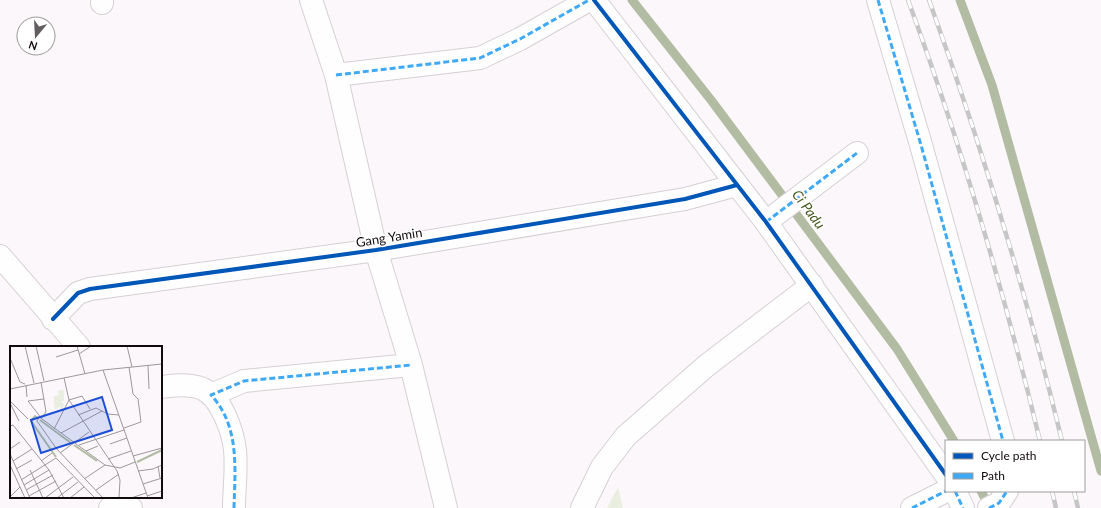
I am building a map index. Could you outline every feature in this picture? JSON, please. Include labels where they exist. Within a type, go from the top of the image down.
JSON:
[{"type":"street","points":[[311,0],[336,74],[376,250],[411,365],[446,508]]},
{"type":"street","points":[[336,74],[480,58],[520,39],[589,0]]},
{"type":"street","points":[[594,0],[737,185],[774,216],[812,285],[945,475]]},
{"type":"street","points":[[878,0],[921,145],[1003,440]]},
{"type":"street","points":[[774,216],[857,153]]},
{"type":"street","name":"Gang Yamin","points":[[53,319],[78,293],[90,289],[376,250],[684,199],[737,185]]},
{"type":"street","points":[[0,256],[53,319],[78,346]]},
{"type":"street","points":[[582,508],[602,467],[626,436],[706,366],[812,285]]},
{"type":"street","points":[[211,395],[244,381],[411,365]]},
{"type":"street","points":[[162,387],[189,386],[204,390],[211,395],[224,412],[235,449],[234,508]]},
{"type":"street","points":[[912,508],[945,492]]},
{"type":"street","points":[[955,492],[963,508]]},
{"type":"street","points":[[110,508],[121,505],[131,508]]},
{"type":"shaded area","points":[[618,487],[623,508],[607,508]]},
{"type":"waterway","name":"Ci Padu","points":[[632,0],[711,100],[897,349],[953,440]]},
{"type":"waterway","points":[[960,0],[992,85],[1101,471]]},
{"type":"waterway","name":"Ci Padu","points":[[982,492],[990,508]]},
{"type":"railway","points":[[908,0],[964,164],[1012,329],[1040,440]]},
{"type":"railway","points":[[929,0],[967,109],[1002,219],[1033,329],[1062,440]]},
{"type":"railway","points":[[1052,492],[1056,508]]},
{"type":"railway","points":[[1074,492],[1078,508]]},
{"type":"marked path","points":[[336,75],[480,58],[520,39],[589,0]]},
{"type":"marked path","points":[[878,0],[921,145],[1003,440]]},
{"type":"marked path","points":[[766,222],[857,153]]},
{"type":"marked path","points":[[234,508],[234,448],[227,420],[211,395],[244,381],[411,365]]},
{"type":"marked path","points":[[912,508],[945,492]]},
{"type":"marked path","points":[[955,492],[963,508]]},
{"type":"marked path","points":[[989,508],[999,503],[1006,492]]},
{"type":"cycle path","points":[[594,0],[766,222],[945,474]]},
{"type":"cycle path","points":[[53,319],[78,293],[90,289],[376,250],[685,199],[737,185]]}]
